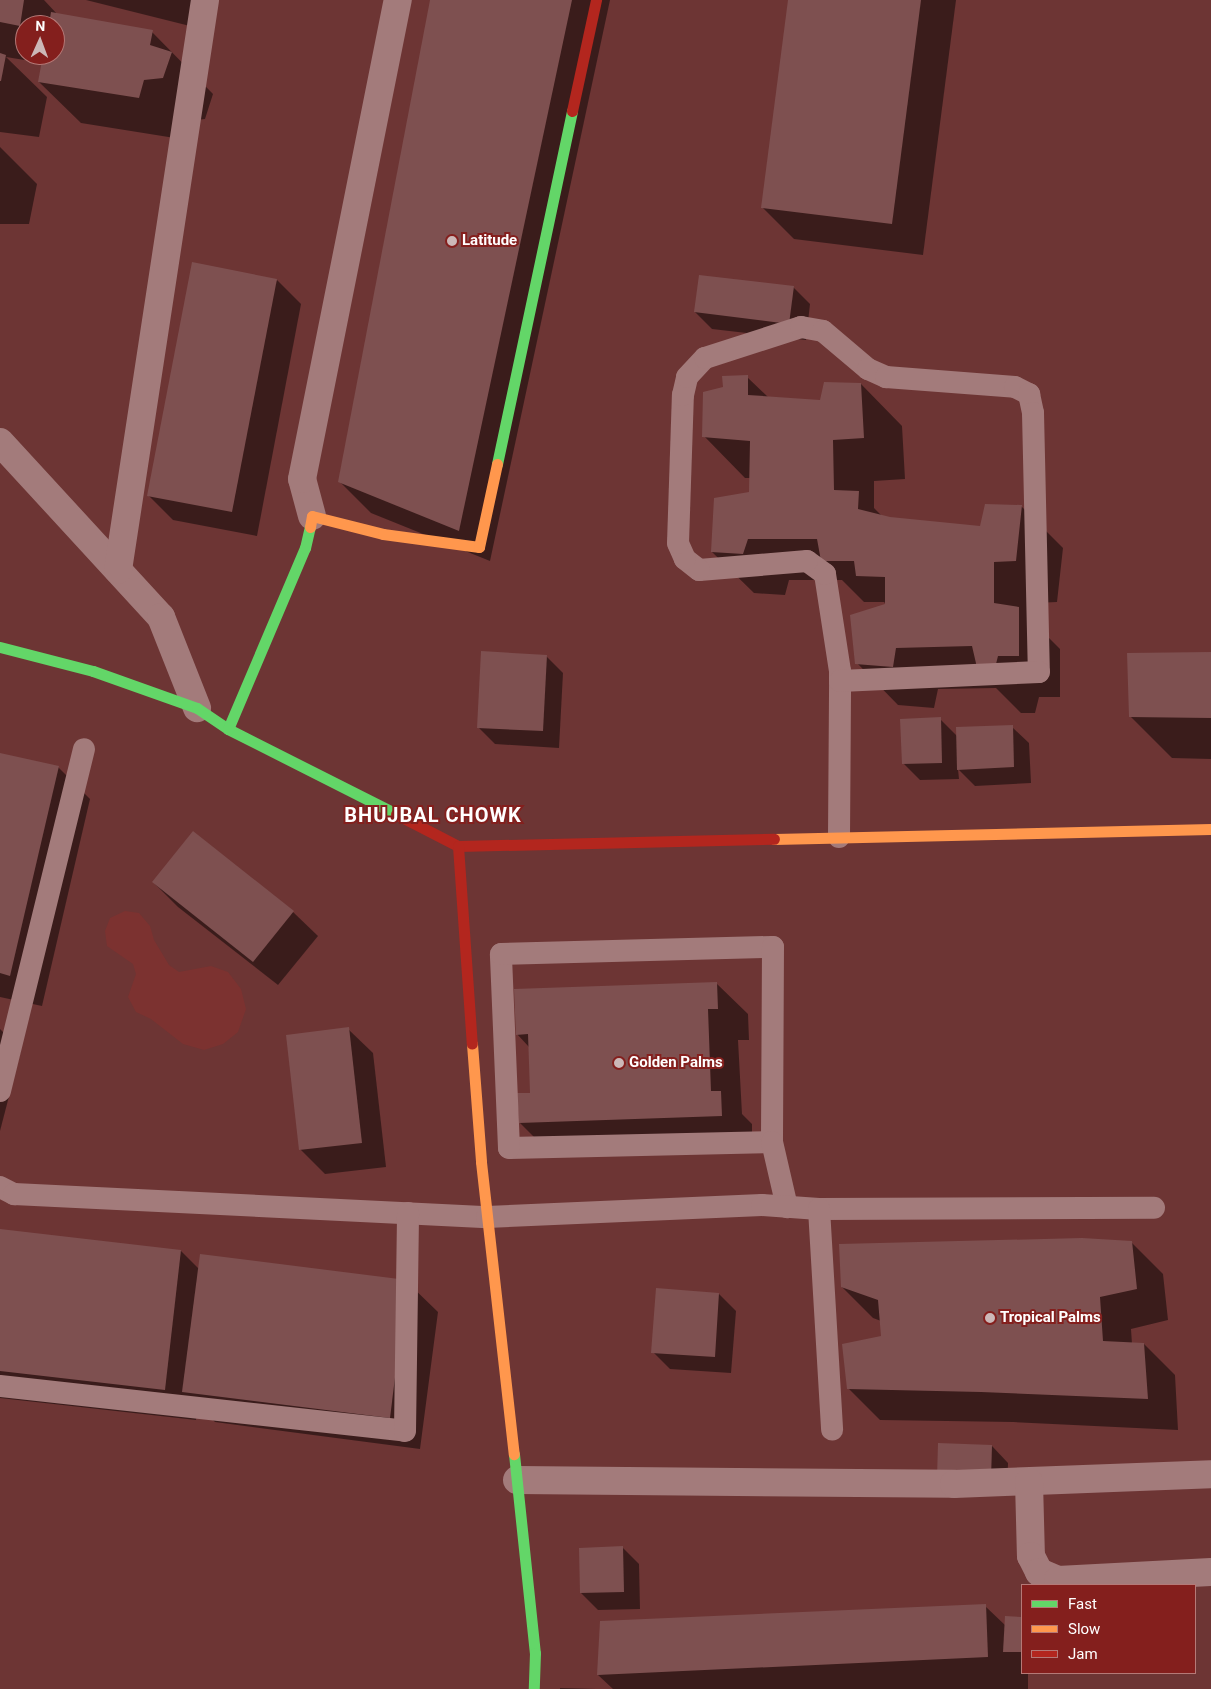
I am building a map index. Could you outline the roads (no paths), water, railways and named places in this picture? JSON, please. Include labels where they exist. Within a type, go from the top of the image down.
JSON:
[{"type":"street","points":[[118,570],[205,0]]},
{"type":"street","points":[[228,729],[305,548],[312,516],[302,479],[398,0]]},
{"type":"street","points":[[312,516],[383,534],[480,547],[596,0]]},
{"type":"street","points":[[0,442],[161,617],[197,708]]},
{"type":"street","points":[[0,647],[93,670],[197,708],[228,729],[458,846],[1211,829]]},
{"type":"street","points":[[458,846],[481,1162],[535,1653],[534,1689]]},
{"type":"street","points":[[517,1480],[944,1484],[1211,1474]]},
{"type":"street","points":[[1029,1482],[1031,1556],[1039,1572],[1058,1580],[1211,1572]]},
{"type":"lane","points":[[839,837],[840,671],[825,574],[807,561],[699,570],[685,559],[678,543],[683,395],[687,376],[704,358],[801,327],[823,331],[868,369],[886,377],[1015,387],[1029,394],[1033,412],[1039,672],[840,681]]},
{"type":"lane","points":[[0,1091],[84,749]]},
{"type":"lane","points":[[772,1142],[509,1148],[501,954],[773,947],[772,1142],[787,1207]]},
{"type":"lane","points":[[0,1187],[14,1194],[487,1217],[762,1205],[818,1209],[1154,1208]]},
{"type":"lane","points":[[818,1209],[832,1430]]},
{"type":"lane","points":[[0,1386],[405,1431],[408,1213]]},
{"type":"place","name":"Latitude","points":[[452,241]]},
{"type":"place","name":"Golden Palms","points":[[619,1063]]},
{"type":"place","name":"Tropical Palms","points":[[990,1318]]},
{"type":"district","name":"BHUJBAL CHOWK","points":[[433,815]]}]
